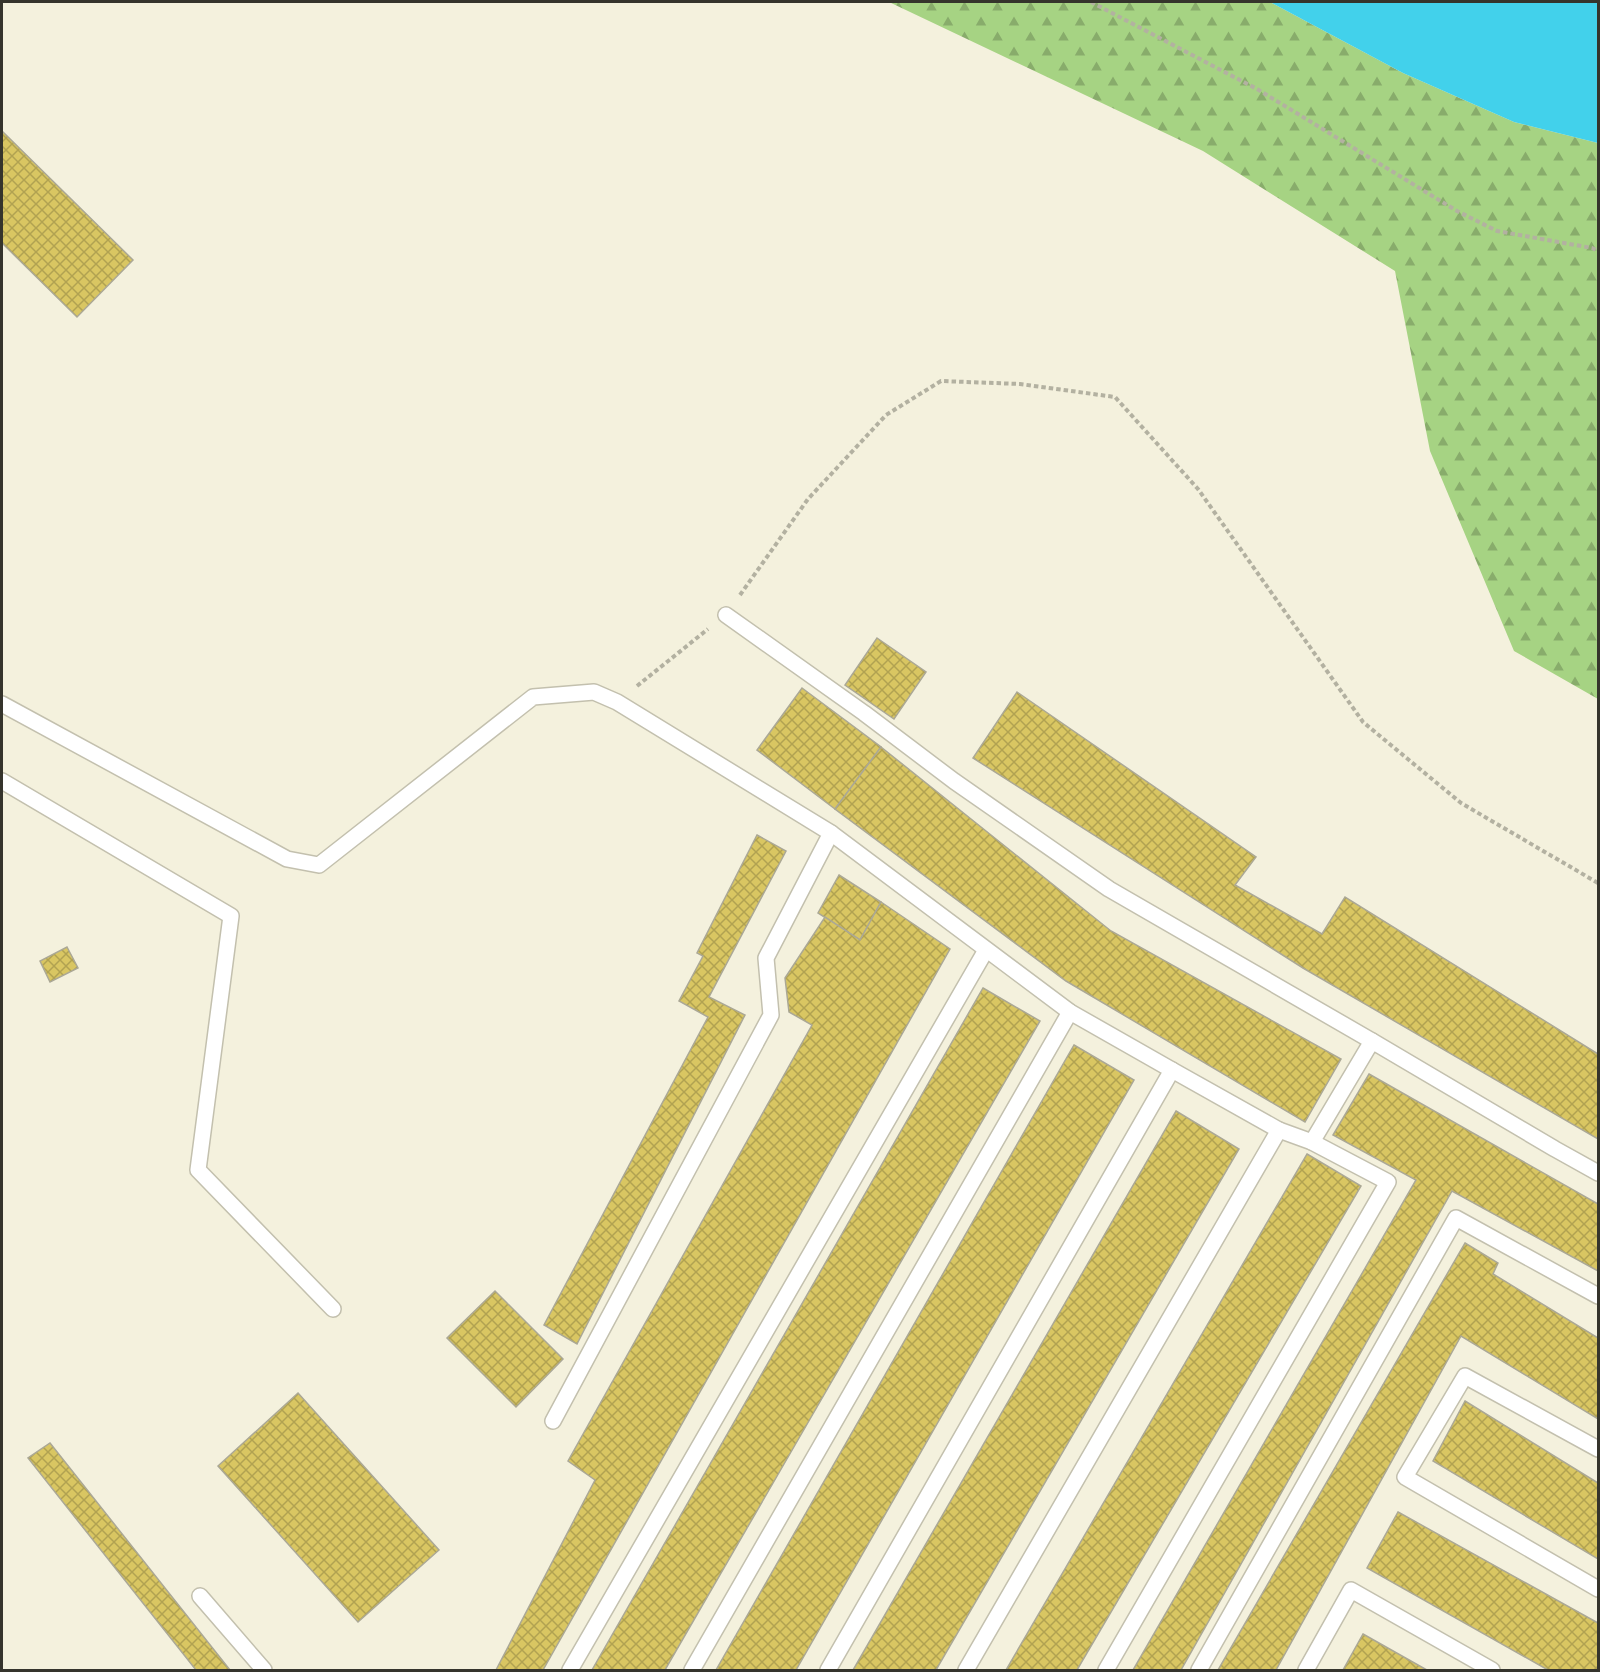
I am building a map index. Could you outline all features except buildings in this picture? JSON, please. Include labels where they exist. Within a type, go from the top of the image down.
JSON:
[{"type":"lane","points":[[726,615],[864,713],[954,781],[1109,889],[1599,1173]]},
{"type":"lane","points":[[2,705],[287,860],[320,865],[533,697],[594,692],[617,702],[831,833],[1070,1012],[1279,1130],[1312,1142],[1388,1182],[1106,1671]]},
{"type":"lane","points":[[2,781],[231,916],[198,1170],[333,1309]]},
{"type":"lane","points":[[553,1421],[771,1015],[766,958],[831,833]]},
{"type":"lane","points":[[570,1671],[986,951]]},
{"type":"lane","points":[[692,1671],[1070,1012]]},
{"type":"lane","points":[[1312,1142],[1372,1041]]},
{"type":"lane","points":[[828,1671],[1172,1070]]},
{"type":"lane","points":[[966,1671],[1279,1130]]},
{"type":"lane","points":[[1199,1671],[1456,1218],[1599,1296]]},
{"type":"lane","points":[[1599,1449],[1465,1376],[1405,1477],[1599,1589]]},
{"type":"lane","points":[[1306,1671],[1351,1590],[1492,1671]]},
{"type":"lane","points":[[200,1596],[264,1671]]},
{"type":"path","points":[[1091,2],[1257,89],[1467,216],[1497,231],[1599,250]]},
{"type":"path","points":[[617,702],[726,615],[808,499],[886,415],[941,381],[1020,384],[1114,397],[1198,489],[1363,722],[1461,802],[1599,883]]},
{"type":"green space","points":[[889,2],[1270,2],[1403,73],[1514,122],[1598,143],[1598,699],[1514,651],[1430,451],[1395,271],[1203,151]]},
{"type":"water","points":[[1270,2],[1598,2],[1598,143],[1514,122],[1403,73]]}]
